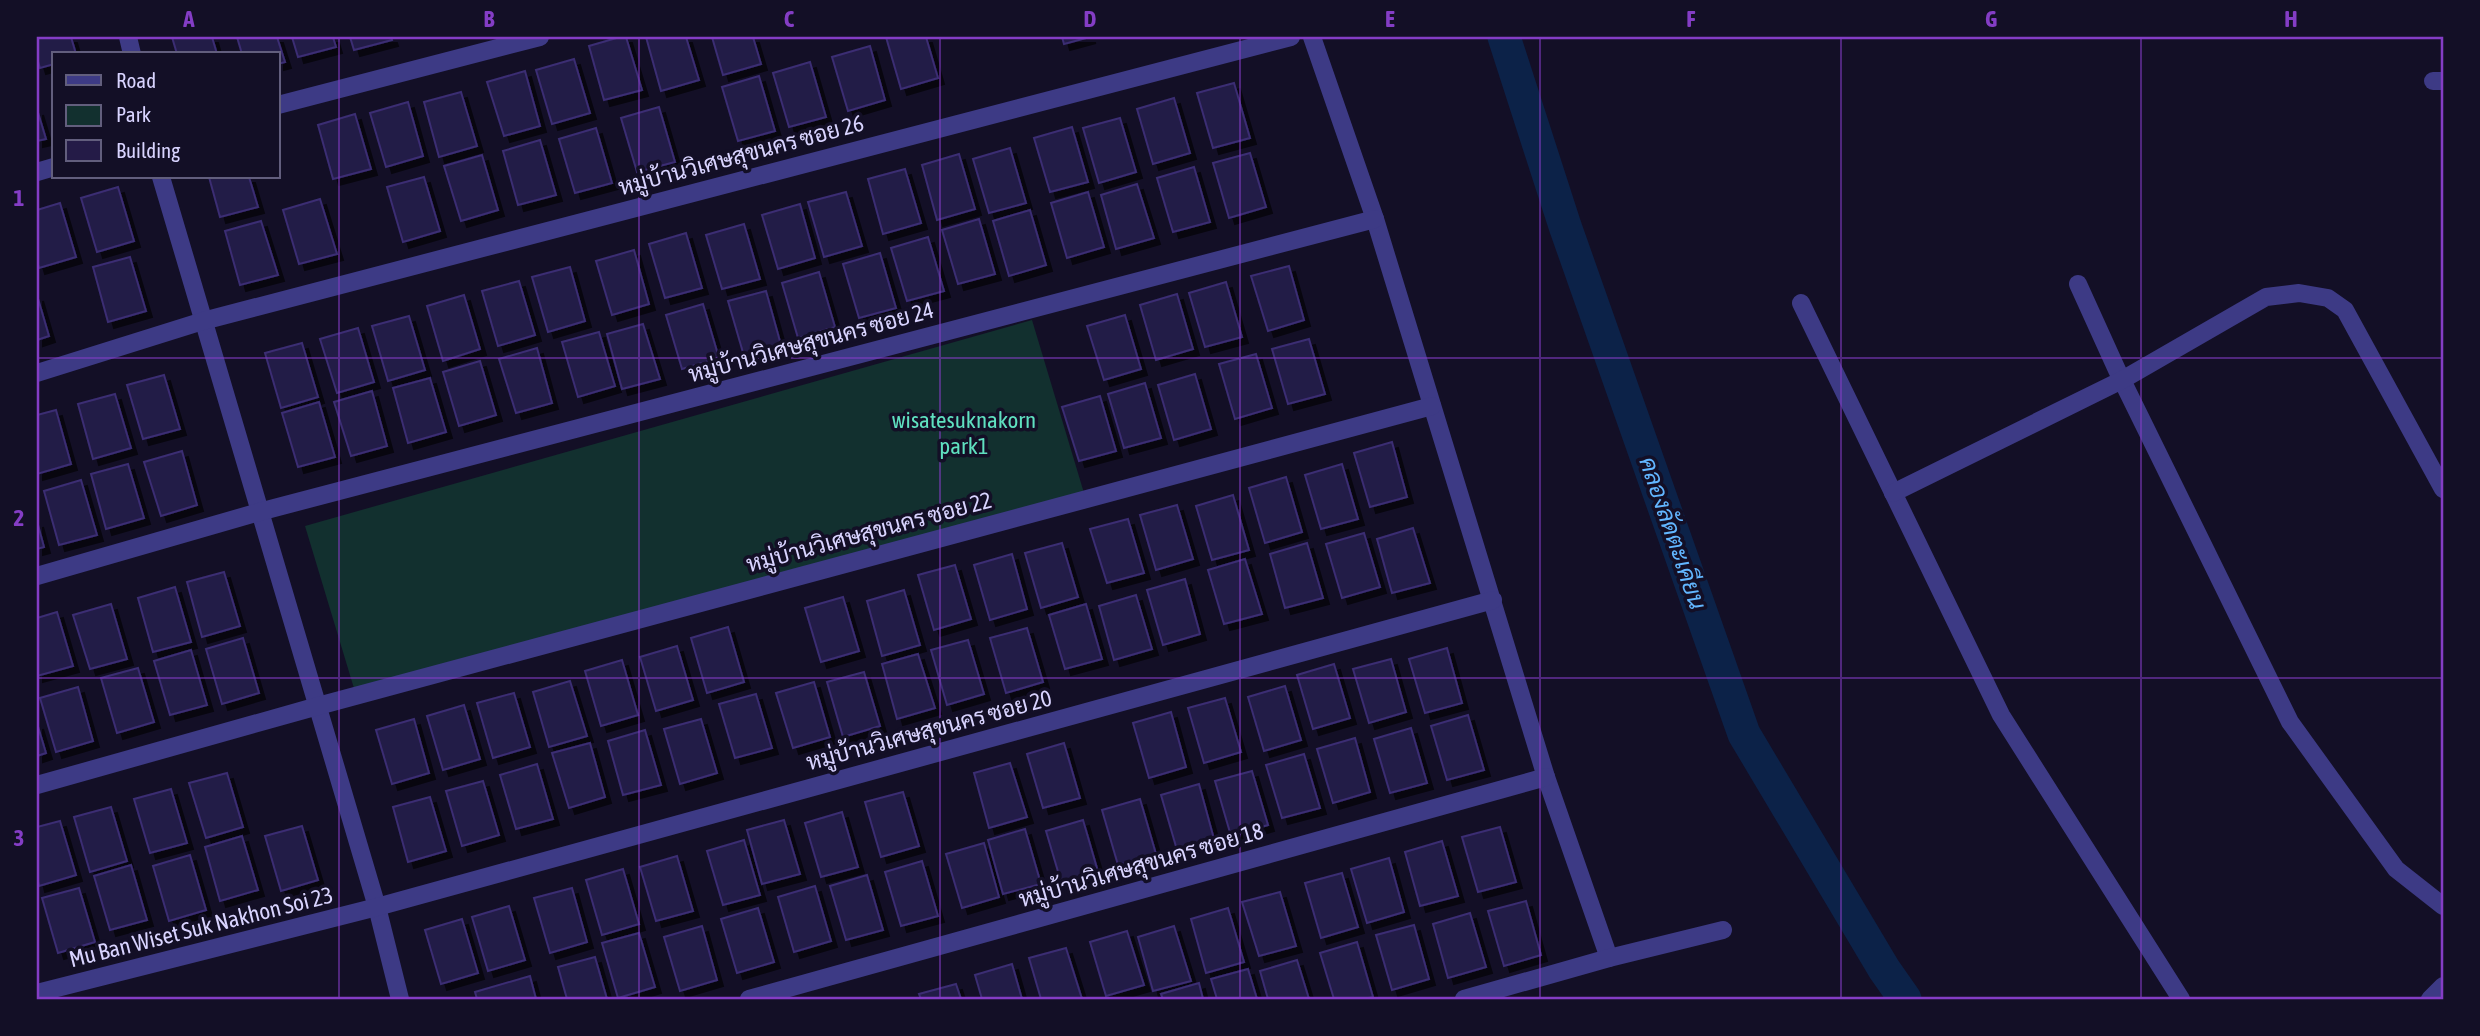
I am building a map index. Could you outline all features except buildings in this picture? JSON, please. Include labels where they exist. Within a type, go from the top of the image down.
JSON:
[{"type":"street","points":[[280,104],[540,37]]},
{"type":"street","name":"หมู่บ้านวิเศษสุขนคร ซอย 26","points":[[37,373],[203,321],[1291,37]]},
{"type":"street","points":[[1312,37],[1375,219],[1546,777],[1609,958]]},
{"type":"street","points":[[161,178],[377,907],[400,999]]},
{"type":"street","name":"หมู่บ้านวิเศษสุขนคร ซอย 24","points":[[37,576],[259,512],[1375,219]]},
{"type":"street","points":[[2078,284],[2122,380],[2290,722],[2396,869],[2443,906]]},
{"type":"street","points":[[1893,493],[2122,380],[2266,297],[2300,293],[2328,298],[2345,310],[2441,480]]},
{"type":"street","points":[[1801,303],[2001,715],[2181,999]]},
{"type":"street","name":"หมู่บ้านวิเศษสุขนคร ซอย 22","points":[[37,785],[318,706],[1432,406]]},
{"type":"street","name":"หมู่บ้านวิเศษสุขนคร ซอย 20","points":[[377,907],[1493,600]]},
{"type":"street","name":"หมู่บ้านวิเศษสุขนคร ซอย 18","points":[[749,999],[1546,777]]},
{"type":"street","name":"Mu Ban Wiset Suk Nakhon Soi 23","points":[[37,993],[377,907]]},
{"type":"street","points":[[1464,999],[1609,958],[1724,930]]},
{"type":"street","points":[[2431,999],[2443,986]]},
{"type":"green space","name":"wisatesuknakorn park1","points":[[1032,320],[1084,493],[356,695],[305,526]]},
{"type":"waterway","name":"คลองลัดตะเคียน","points":[[1504,37],[1565,226],[1744,734],[1884,969],[1905,999]]}]
